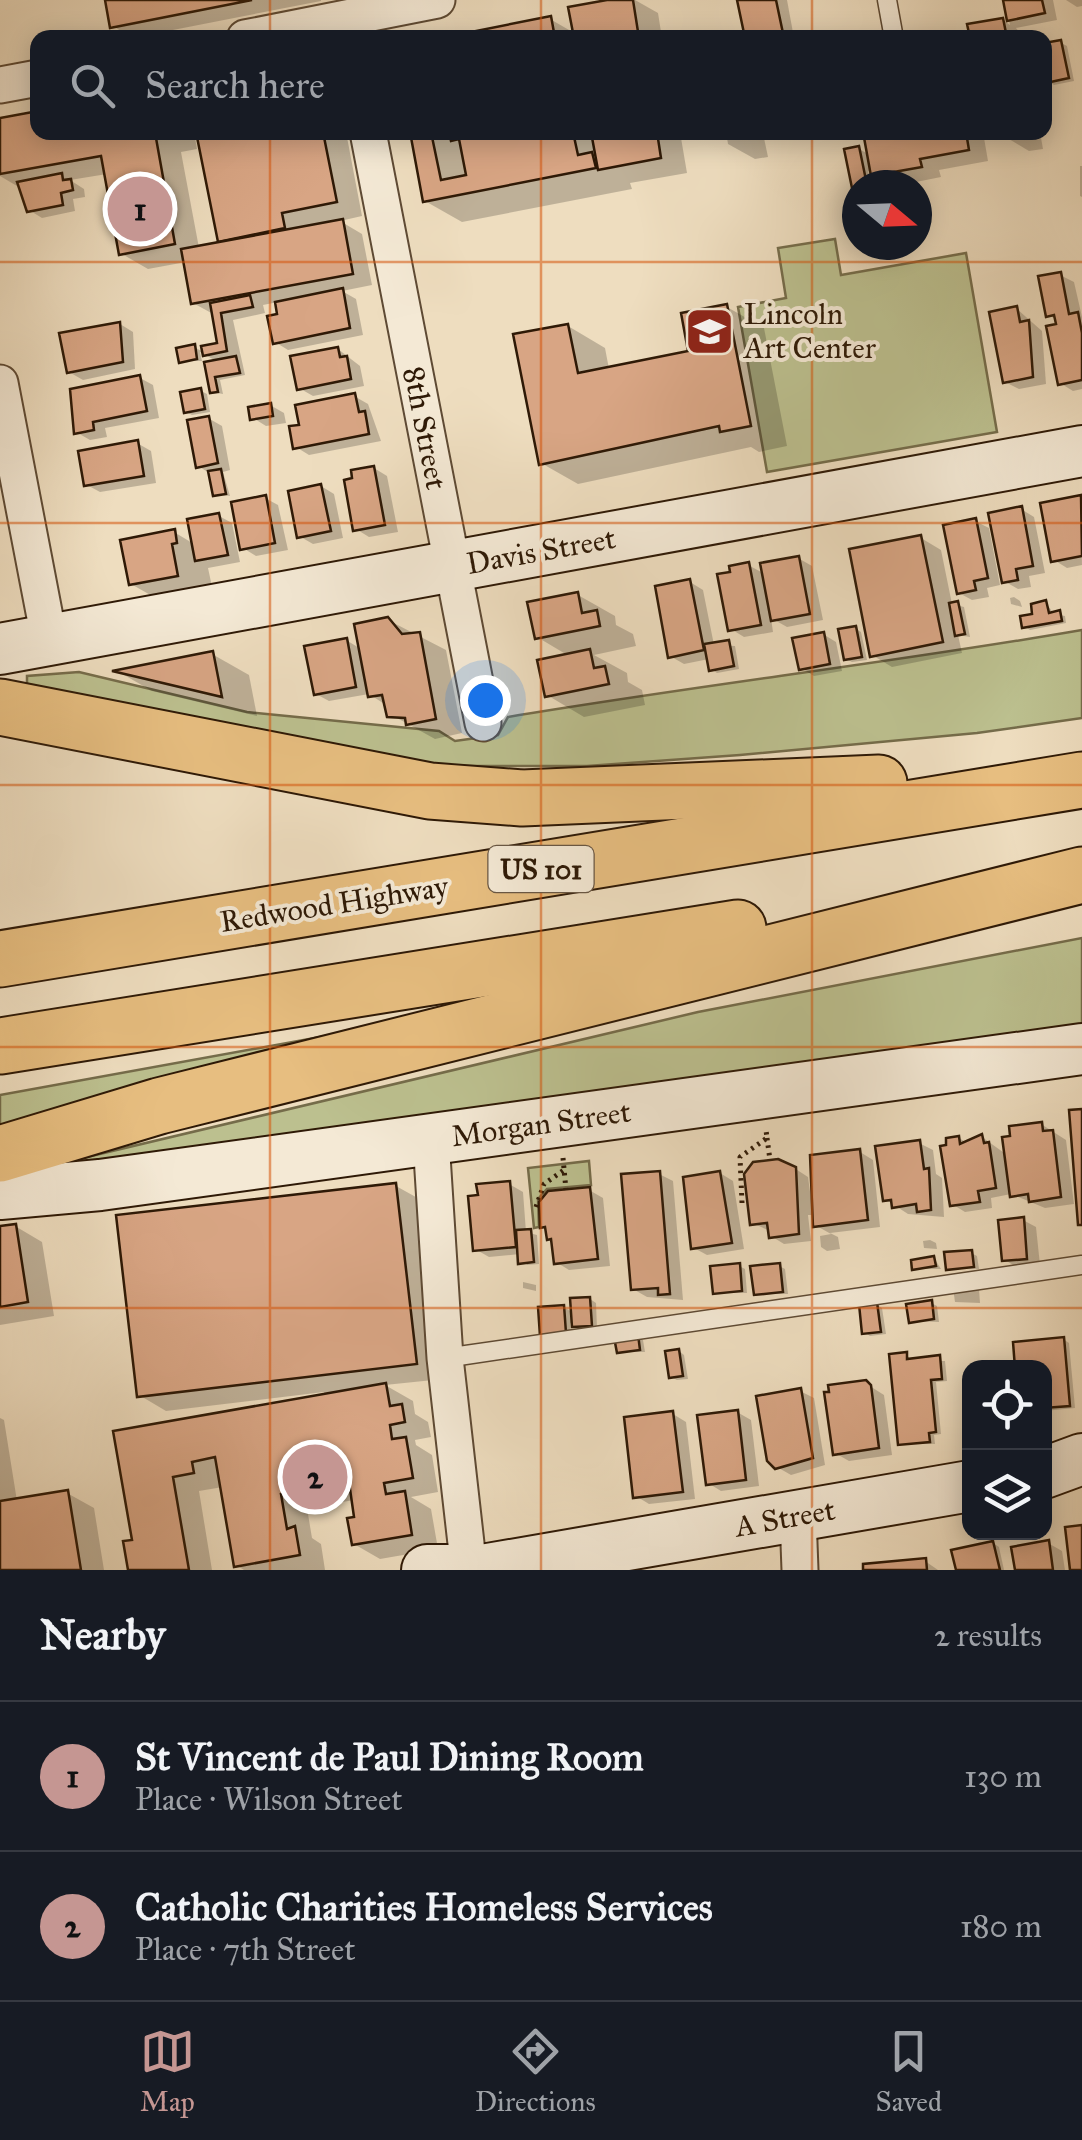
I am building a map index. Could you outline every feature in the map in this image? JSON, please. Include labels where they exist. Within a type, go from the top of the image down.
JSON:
[{"type":"highway","points":[[0,707],[430,791],[522,798],[1082,776]]},
{"type":"highway","name":"Redwood Highway","points":[[0,959],[1082,776]]},
{"type":"highway","points":[[0,1046],[1082,874]]},
{"type":"highway","points":[[0,1154],[159,1106],[1082,874]]},
{"type":"street","points":[[286,30],[437,0]]},
{"type":"street","points":[[0,85],[30,79]]},
{"type":"street","name":"8th Street","points":[[370,140],[483,723]]},
{"type":"street","points":[[0,384],[49,638]]},
{"type":"street","name":"Davis Street","points":[[0,648],[452,567],[828,511],[1082,452]]},
{"type":"street","name":"Morgan Street","points":[[0,1194],[56,1196],[432,1140],[763,1116],[1082,1049]]},
{"type":"street","points":[[432,1140],[445,1358],[469,1570]]},
{"type":"street","points":[[1052,1469],[1082,1459]]},
{"type":"street","name":"A Street","points":[[482,1570],[962,1487]]},
{"type":"street","points":[[798,1516],[800,1570]]},
{"type":"street","points":[[427,1570],[453,1570]]},
{"type":"lane","points":[[887,0],[892,30]]},
{"type":"lane","points":[[445,1358],[1082,1265]]},
{"type":"path","points":[[763,1116],[770,1160]]},
{"type":"path","points":[[742,1203],[740,1158],[763,1116]]},
{"type":"path","points":[[536,1206],[539,1192],[556,1172],[564,1170],[566,1190]]},
{"type":"green space","points":[[835,239],[841,275],[966,253],[997,432],[767,472],[738,307],[786,298],[778,248]]},
{"type":"green space","points":[[1082,630],[1082,718],[977,733],[587,766],[433,766],[27,688],[27,676],[79,672],[247,712],[439,731],[455,741],[498,735],[508,717]]},
{"type":"green space","points":[[1082,938],[1082,1025],[78,1172],[66,1162],[698,1012]]},
{"type":"green space","points":[[496,1005],[0,1132],[0,1095]]},
{"type":"green space","points":[[589,1161],[591,1185],[547,1189],[538,1199],[539,1227],[534,1228],[528,1168]]},
{"type":"building","points":[[105,0],[252,0],[110,28]]},
{"type":"building","points":[[633,0],[638,30],[572,30],[568,7]]},
{"type":"building","points":[[737,0],[776,0],[782,30],[743,30]]},
{"type":"building","points":[[1003,0],[1042,0],[1045,13],[1007,21]]},
{"type":"building","points":[[551,16],[554,30],[481,30]]},
{"type":"building","points":[[1003,18],[1005,30],[968,30],[967,24]]},
{"type":"building","points":[[1061,40],[1069,78],[1052,82],[1052,42]]},
{"type":"building","points":[[30,112],[30,140],[156,140],[175,244],[119,255],[101,156],[0,174],[0,118]]},
{"type":"building","points":[[198,140],[325,140],[337,202],[282,213],[285,228],[218,242]]},
{"type":"building","points":[[411,140],[433,140],[441,180],[466,175],[459,140],[575,140],[578,155],[592,152],[596,168],[423,202]]},
{"type":"building","points":[[592,140],[658,140],[661,158],[598,170]]},
{"type":"building","points":[[864,140],[967,140],[969,150],[920,159],[922,167],[870,170]]},
{"type":"building","points":[[859,146],[864,170],[848,170],[844,149]]},
{"type":"building","points":[[62,173],[63,180],[71,179],[73,190],[61,193],[63,205],[27,212],[17,182]]},
{"type":"building","points":[[343,219],[353,274],[191,304],[181,249]]},
{"type":"building","points":[[1061,272],[1069,314],[1078,312],[1082,380],[1058,385],[1046,326],[1056,324],[1054,315],[1046,317],[1038,276]]},
{"type":"building","points":[[343,288],[350,328],[273,344],[267,316],[277,314],[275,302]]},
{"type":"building","points":[[250,295],[253,307],[221,313],[227,351],[203,356],[201,346],[217,343],[210,303]]},
{"type":"building","points":[[727,304],[751,426],[720,432],[719,426],[539,465],[513,334],[568,324],[578,373],[688,351],[681,313]]},
{"type":"building","points":[[1017,306],[1020,322],[1029,320],[1033,377],[1003,383],[989,312]]},
{"type":"building","points":[[120,322],[123,362],[67,373],[59,333]]},
{"type":"building","points":[[195,344],[197,359],[179,363],[176,348]]},
{"type":"building","points":[[338,347],[340,357],[347,356],[351,379],[297,390],[290,356]]},
{"type":"building","points":[[236,356],[240,373],[215,377],[218,392],[210,393],[204,362]]},
{"type":"building","points":[[140,375],[147,411],[93,422],[94,430],[74,434],[70,389]]},
{"type":"building","points":[[201,388],[205,409],[184,413],[180,392]]},
{"type":"building","points":[[355,393],[359,412],[365,411],[369,434],[293,449],[289,426],[299,425],[295,405]]},
{"type":"building","points":[[271,403],[273,416],[250,420],[248,407]]},
{"type":"building","points":[[209,416],[218,463],[196,468],[187,420]]},
{"type":"building","points":[[138,440],[144,476],[84,486],[78,451]]},
{"type":"building","points":[[374,466],[385,525],[353,531],[344,480],[352,478],[351,470]]},
{"type":"building","points":[[221,469],[226,494],[213,496],[208,471]]},
{"type":"building","points":[[321,484],[331,531],[297,538],[288,491]]},
{"type":"building","points":[[266,495],[275,543],[240,550],[231,502]]},
{"type":"building","points":[[1081,495],[1082,556],[1051,562],[1040,503]]},
{"type":"building","points":[[1022,506],[1033,566],[1016,569],[1018,580],[1002,583],[988,513]]},
{"type":"building","points":[[219,513],[228,555],[195,561],[187,519]]},
{"type":"building","points":[[976,518],[988,578],[974,581],[976,590],[957,594],[943,525]]},
{"type":"building","points":[[175,529],[177,543],[172,544],[178,576],[129,585],[120,540]]},
{"type":"building","points":[[921,535],[943,642],[870,657],[849,549]]},
{"type":"building","points":[[799,556],[810,614],[771,621],[760,563]]},
{"type":"building","points":[[749,562],[761,625],[728,631],[717,574],[730,572],[729,566]]},
{"type":"building","points":[[690,579],[704,650],[668,658],[655,586]]},
{"type":"building","points":[[578,592],[582,613],[597,610],[600,626],[535,639],[527,602]]},
{"type":"building","points":[[1046,600],[1049,613],[1060,610],[1062,621],[1022,628],[1020,616],[1032,614],[1031,604]]},
{"type":"building","points":[[958,601],[965,634],[955,636],[949,603]]},
{"type":"building","points":[[388,617],[402,634],[420,632],[436,719],[406,725],[405,718],[387,717],[382,695],[368,697],[354,624]]},
{"type":"building","points":[[856,626],[862,657],[844,660],[838,629]]},
{"type":"building","points":[[824,632],[830,664],[799,670],[792,638]]},
{"type":"building","points":[[347,638],[356,687],[314,695],[304,646]]},
{"type":"building","points":[[729,640],[734,666],[709,671],[704,644]]},
{"type":"building","points":[[590,649],[594,668],[605,666],[609,684],[545,697],[537,660]]},
{"type":"building","points":[[213,651],[222,697],[112,671]]},
{"type":"building","points":[[1082,1109],[1082,1225],[1078,1225],[1069,1110]]},
{"type":"building","points":[[1042,1122],[1043,1131],[1053,1130],[1061,1197],[1029,1202],[1028,1194],[1010,1197],[1002,1137],[1010,1136],[1009,1126]]},
{"type":"building","points":[[982,1134],[984,1143],[989,1142],[996,1188],[978,1191],[980,1202],[950,1206],[940,1146],[946,1145],[946,1138],[959,1136],[960,1144]]},
{"type":"building","points":[[920,1140],[924,1169],[929,1168],[931,1210],[917,1212],[916,1204],[892,1208],[891,1200],[883,1201],[875,1146]]},
{"type":"building","points":[[860,1149],[868,1220],[813,1227],[810,1155]]},
{"type":"building","points":[[778,1159],[796,1167],[799,1234],[769,1238],[767,1223],[750,1225],[744,1174],[753,1162]]},
{"type":"building","points":[[660,1171],[670,1294],[658,1295],[658,1288],[631,1290],[621,1174]]},
{"type":"building","points":[[720,1171],[732,1243],[691,1249],[683,1177]]},
{"type":"building","points":[[510,1181],[516,1247],[473,1251],[468,1196],[478,1195],[476,1184]]},
{"type":"building","points":[[396,1183],[417,1364],[137,1397],[116,1215]]},
{"type":"building","points":[[590,1187],[598,1259],[554,1264],[551,1239],[547,1240],[545,1227],[540,1228],[539,1202],[548,1191]]},
{"type":"building","points":[[1024,1217],[1027,1259],[1002,1261],[998,1220]]},
{"type":"building","points":[[16,1224],[28,1302],[0,1307],[0,1226]]},
{"type":"building","points":[[531,1229],[534,1262],[518,1264],[516,1230]]},
{"type":"building","points":[[972,1250],[974,1267],[946,1270],[944,1252]]},
{"type":"building","points":[[934,1256],[936,1266],[912,1270],[911,1260]]},
{"type":"building","points":[[740,1263],[742,1291],[713,1294],[710,1266]]},
{"type":"building","points":[[780,1263],[783,1292],[754,1295],[750,1266]]},
{"type":"building","points":[[590,1297],[592,1326],[572,1327],[570,1298]]},
{"type":"building","points":[[932,1300],[934,1319],[909,1323],[906,1304]]},
{"type":"building","points":[[877,1302],[881,1332],[862,1334],[859,1304]]},
{"type":"building","points":[[564,1305],[566,1333],[540,1336],[538,1307]]},
{"type":"building","points":[[638,1334],[640,1350],[617,1353],[614,1337]]},
{"type":"building","points":[[1064,1337],[1070,1406],[1052,1407],[1052,1360],[1014,1360],[1013,1342]]},
{"type":"building","points":[[679,1349],[683,1376],[669,1378],[665,1351]]},
{"type":"building","points":[[907,1352],[907,1359],[940,1355],[942,1379],[931,1380],[936,1432],[929,1433],[930,1442],[898,1445],[889,1354]]},
{"type":"building","points":[[866,1380],[871,1385],[879,1448],[833,1455],[824,1392],[829,1392],[828,1385]]},
{"type":"building","points":[[386,1383],[390,1406],[402,1404],[405,1422],[390,1425],[392,1439],[406,1437],[413,1478],[384,1483],[386,1494],[405,1491],[412,1535],[352,1545],[347,1518],[354,1517],[349,1482],[281,1494],[287,1529],[295,1526],[300,1555],[234,1567],[215,1457],[192,1462],[194,1473],[173,1477],[189,1570],[128,1570],[123,1541],[132,1540],[113,1431]]},
{"type":"building","points":[[801,1388],[813,1458],[775,1469],[767,1461],[756,1396]]},
{"type":"building","points":[[738,1410],[746,1480],[706,1485],[697,1415]]},
{"type":"building","points":[[673,1411],[683,1492],[633,1498],[624,1417]]},
{"type":"building","points":[[68,1490],[81,1570],[0,1570],[0,1501]]},
{"type":"building","points":[[1082,1525],[1082,1570],[1070,1570],[1065,1527]]},
{"type":"building","points":[[1049,1540],[1053,1570],[1015,1570],[1011,1547]]},
{"type":"building","points":[[993,1541],[1000,1570],[956,1570],[951,1550]]},
{"type":"building","points":[[926,1558],[927,1570],[863,1570],[863,1564]]},
{"type":"place","name":"St Vincent de Paul Dining Room","points":[[140,209]]},
{"type":"place","name":"Lincoln Art Center","points":[[709,331]]},
{"type":"place","name":"Catholic Charities Homeless Services","points":[[315,1477]]}]
